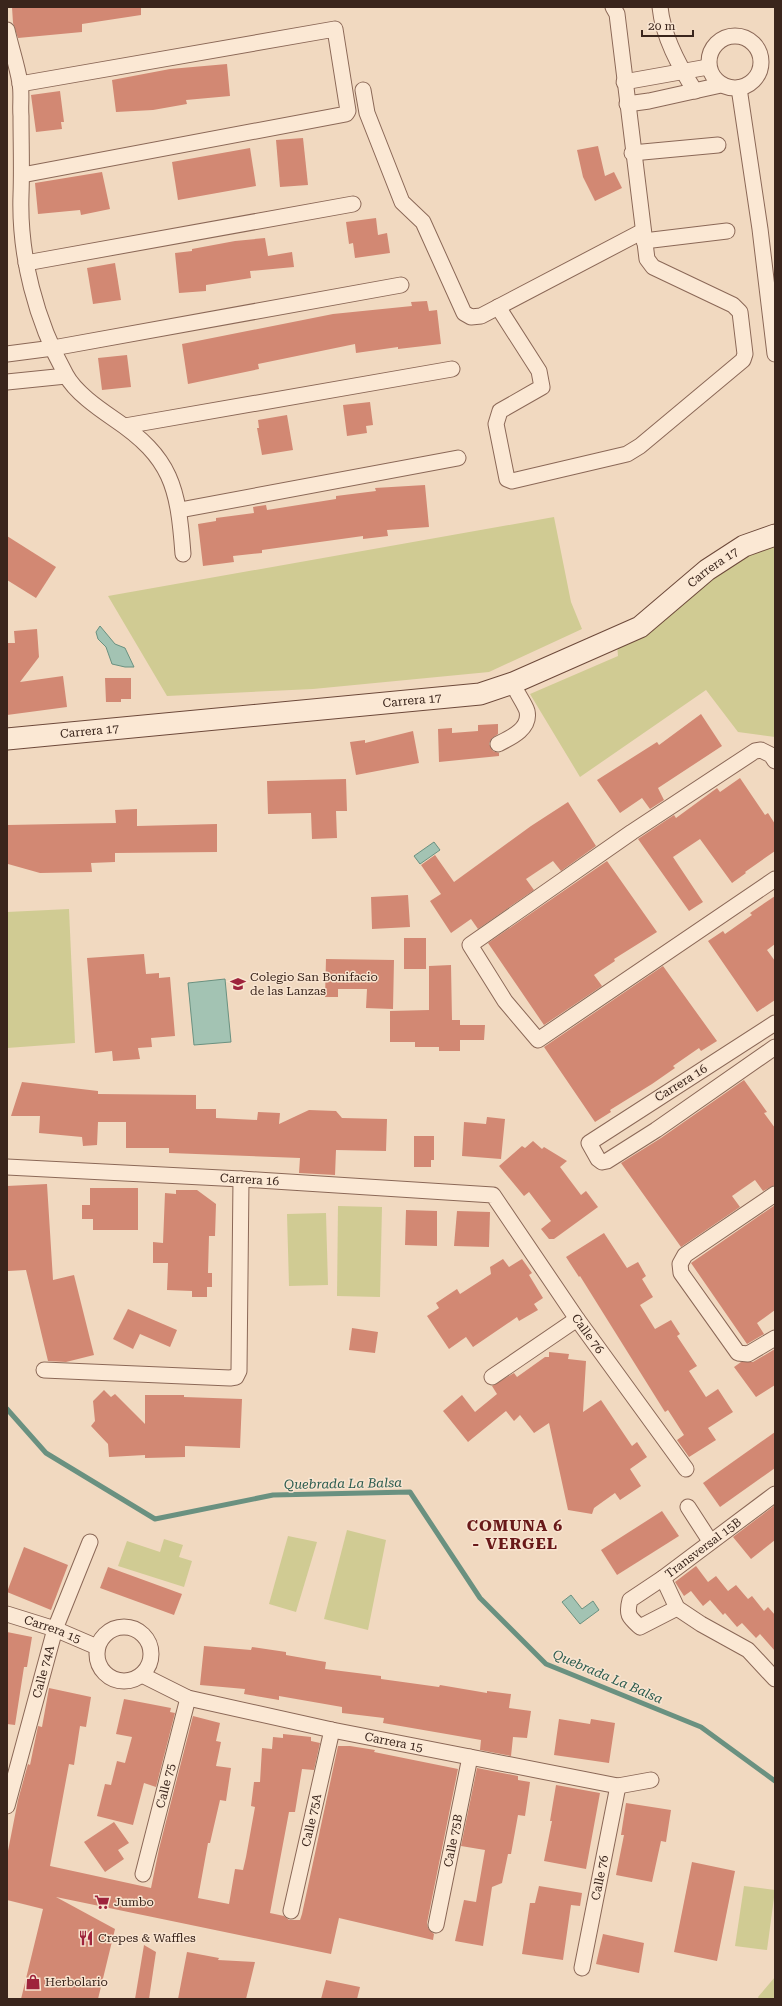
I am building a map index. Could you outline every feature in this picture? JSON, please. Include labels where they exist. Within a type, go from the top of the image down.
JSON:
[{"type":"street","points":[[498,307],[539,371],[542,379],[542,387],[500,411],[497,417],[496,424],[507,479],[512,481],[627,454],[640,446],[743,360],[745,354],[740,312],[733,305],[653,267],[646,259],[632,153],[617,14],[613,7]]},
{"type":"street","points":[[660,7],[669,42],[683,72],[696,91]]},
{"type":"street","points":[[20,84],[335,29],[348,111],[346,114],[22,175]]},
{"type":"street","points":[[7,30],[20,84],[22,226],[26,263],[34,296],[53,348],[66,376],[92,404],[125,426],[149,446],[166,468],[180,510],[183,554]]},
{"type":"street","points":[[730,36],[740,36],[750,40],[757,48],[761,58],[761,68],[756,78],[749,85],[739,88],[729,88],[721,85],[713,77],[708,67],[708,57],[712,47],[720,40],[730,36]]},
{"type":"street","points":[[624,82],[708,67]]},
{"type":"street","points":[[627,104],[721,85]]},
{"type":"street","points":[[739,88],[758,213],[775,354]]},
{"type":"street","points":[[363,90],[367,113],[402,202],[424,222],[464,312],[471,317],[481,316],[643,236],[727,231]]},
{"type":"street","points":[[632,153],[718,145]]},
{"type":"street","points":[[26,263],[353,204]]},
{"type":"street","points":[[7,354],[53,348],[401,285]]},
{"type":"street","points":[[125,426],[452,369]]},
{"type":"street","points":[[7,382],[66,376]]},
{"type":"street","points":[[180,510],[458,458]]},
{"type":"street","name":"Carrera 17","points":[[7,739],[480,694],[513,683],[640,628],[707,570],[744,546],[775,535]]},
{"type":"street","points":[[498,744],[518,734],[524,725],[527,712],[513,683]]},
{"type":"street","points":[[775,761],[771,755],[761,750],[755,751],[632,832],[470,945],[506,1001],[538,1040],[775,879]]},
{"type":"street","name":"Carrera 16","points":[[775,1024],[589,1143],[598,1159],[602,1162],[607,1161],[656,1130],[775,1047]]},
{"type":"street","name":"Carrera 16","points":[[7,1167],[241,1179],[493,1195]]},
{"type":"street","points":[[44,1370],[230,1378],[236,1377],[239,1371],[241,1179]]},
{"type":"street","points":[[775,1194],[685,1255],[680,1264],[681,1274],[738,1353],[748,1354],[775,1338]]},
{"type":"street","name":"Calle 76","points":[[493,1195],[577,1318],[686,1469]]},
{"type":"street","points":[[492,1377],[577,1318]]},
{"type":"street","name":"Transversal 15B","points":[[677,1608],[640,1627],[630,1619],[627,1610],[630,1600],[663,1578],[710,1541],[775,1494]]},
{"type":"street","points":[[688,1507],[710,1541]]},
{"type":"street","name":"Calle 74A","points":[[7,1806],[55,1629],[90,1542]]},
{"type":"street","points":[[663,1578],[677,1608],[701,1624],[748,1650],[775,1679]]},
{"type":"street","name":"Carrera 15","points":[[7,1614],[55,1629],[97,1647]]},
{"type":"street","points":[[126,1626],[135,1628],[149,1641],[152,1650],[151,1659],[148,1668],[142,1675],[135,1679],[126,1681],[109,1677],[98,1664],[97,1647],[101,1639],[108,1632],[116,1628],[126,1626]]},
{"type":"street","name":"Carrera 15","points":[[142,1675],[188,1698],[332,1730],[618,1786],[651,1780]]},
{"type":"street","name":"Calle 75","points":[[143,1874],[188,1698]]},
{"type":"street","name":"Calle 75A","points":[[291,1911],[332,1730]]},
{"type":"street","name":"Calle 75B","points":[[436,1924],[470,1758]]},
{"type":"street","name":"Calle 76","points":[[582,1968],[618,1786]]},
{"type":"shaded area","points":[[554,517],[571,602],[582,629],[489,672],[313,689],[167,696],[108,596]]},
{"type":"shaded area","points":[[775,541],[775,737],[738,732],[706,690],[580,777],[530,694],[618,656],[617,644],[710,575]]},
{"type":"shaded area","points":[[100,626],[115,644],[125,648],[134,667],[125,667],[112,664],[106,647],[98,639],[96,632]]},
{"type":"shaded area","points":[[434,842],[440,850],[420,864],[414,856]]},
{"type":"shaded area","points":[[69,909],[75,1043],[7,1048],[7,912]]},
{"type":"shaded area","points":[[225,979],[231,1042],[194,1045],[188,983]]},
{"type":"shaded area","points":[[338,1206],[382,1207],[380,1297],[337,1296]]},
{"type":"shaded area","points":[[326,1213],[328,1285],[289,1286],[287,1214]]},
{"type":"shaded area","points":[[347,1530],[386,1540],[368,1630],[324,1619]]},
{"type":"shaded area","points":[[288,1536],[317,1542],[296,1612],[269,1604]]},
{"type":"shaded area","points":[[164,1539],[183,1545],[179,1557],[192,1561],[184,1587],[118,1566],[127,1541],[160,1552]]},
{"type":"shaded area","points":[[571,1595],[582,1609],[593,1601],[599,1610],[580,1624],[562,1602]]},
{"type":"shaded area","points":[[744,1886],[775,1890],[767,1950],[735,1946]]},
{"type":"shaded area","points":[[775,1977],[775,1999],[759,1999],[758,1997]]},
{"type":"building","points":[[12,7],[141,7],[141,15],[82,24],[82,32],[18,38],[13,23]]},
{"type":"building","points":[[227,64],[230,96],[186,100],[187,104],[153,110],[116,112],[112,80],[170,69]]},
{"type":"building","points":[[60,91],[64,122],[61,122],[62,129],[36,132],[31,95]]},
{"type":"building","points":[[303,138],[308,185],[280,187],[276,140]]},
{"type":"building","points":[[598,146],[605,176],[614,172],[622,188],[595,201],[583,177],[577,150]]},
{"type":"building","points":[[250,148],[256,186],[178,200],[172,162]]},
{"type":"building","points":[[102,172],[110,209],[81,215],[80,210],[38,214],[35,183]]},
{"type":"building","points":[[376,218],[378,235],[387,233],[390,253],[355,258],[353,243],[349,244],[346,222]]},
{"type":"building","points":[[265,238],[268,256],[292,252],[294,267],[250,271],[251,278],[206,285],[206,291],[179,293],[175,253],[192,251],[192,249],[235,241]]},
{"type":"building","points":[[115,263],[121,300],[93,304],[87,268]]},
{"type":"building","points":[[427,301],[429,311],[437,310],[441,344],[398,349],[398,347],[356,353],[355,344],[258,364],[259,369],[188,384],[182,344],[333,314],[412,306],[411,302]]},
{"type":"building","points":[[127,355],[131,387],[102,390],[98,358]]},
{"type":"building","points":[[370,402],[373,425],[366,426],[367,433],[347,436],[343,405]]},
{"type":"building","points":[[287,415],[293,450],[262,455],[257,428],[259,428],[258,420]]},
{"type":"building","points":[[425,485],[429,527],[387,530],[388,536],[363,539],[363,536],[262,550],[262,553],[233,556],[234,562],[203,566],[198,524],[216,521],[216,518],[254,513],[253,507],[266,505],[267,510],[336,499],[336,496],[376,491],[375,488]]},
{"type":"building","points":[[7,536],[56,567],[36,598],[7,580]]},
{"type":"building","points":[[37,629],[39,657],[20,682],[63,676],[67,707],[7,715],[7,643],[15,643],[14,631]]},
{"type":"building","points":[[105,678],[131,678],[131,699],[121,699],[121,702],[106,702]]},
{"type":"building","points":[[701,714],[722,746],[658,788],[664,800],[650,809],[642,798],[620,813],[597,780],[657,742],[659,745]]},
{"type":"building","points":[[498,724],[498,734],[491,739],[489,744],[493,751],[499,753],[499,756],[439,762],[438,729],[452,728],[452,733],[478,731],[478,725]]},
{"type":"building","points":[[413,731],[419,763],[356,775],[350,742],[365,740],[365,743]]},
{"type":"building","points":[[740,778],[765,815],[768,813],[775,824],[775,851],[732,883],[700,839],[673,857],[703,902],[689,911],[638,839],[674,815],[676,818],[717,788],[720,792]]},
{"type":"building","points":[[346,779],[347,811],[336,811],[337,838],[312,839],[311,813],[268,814],[267,781]]},
{"type":"building","points":[[568,802],[596,846],[561,871],[553,861],[526,879],[534,890],[478,929],[471,919],[451,933],[430,901],[441,894],[421,865],[435,855],[454,882],[531,826]]},
{"type":"building","points":[[137,809],[137,826],[217,824],[217,852],[115,853],[115,862],[91,863],[92,872],[40,873],[8,864],[7,825],[116,823],[115,810]]},
{"type":"building","points":[[607,861],[657,932],[614,959],[615,961],[594,975],[602,986],[544,1025],[488,943]]},
{"type":"building","points":[[408,895],[410,927],[372,929],[371,897]]},
{"type":"building","points":[[775,896],[775,944],[767,950],[775,961],[775,1000],[757,1012],[708,941],[723,931],[725,934],[752,915],[750,913]]},
{"type":"building","points":[[404,938],[426,938],[426,969],[404,969]]},
{"type":"building","points":[[144,954],[146,974],[159,973],[159,978],[170,977],[175,1036],[151,1038],[152,1047],[138,1048],[140,1059],[113,1061],[112,1051],[95,1053],[87,958]]},
{"type":"building","points":[[326,959],[394,960],[393,1009],[366,1008],[367,989],[338,989],[338,997],[325,997]]},
{"type":"building","points":[[451,965],[452,1020],[460,1020],[460,1025],[485,1025],[484,1040],[460,1040],[460,1051],[439,1051],[439,1047],[415,1047],[415,1042],[390,1042],[390,1011],[429,1010],[429,966]]},
{"type":"building","points":[[663,966],[717,1041],[701,1051],[699,1048],[673,1066],[675,1068],[610,1110],[611,1112],[595,1122],[544,1047]]},
{"type":"building","points":[[744,1080],[767,1112],[764,1113],[775,1128],[775,1185],[763,1191],[755,1180],[732,1196],[740,1207],[681,1247],[621,1163],[661,1138]]},
{"type":"building","points":[[22,1082],[98,1091],[98,1094],[196,1095],[196,1109],[216,1109],[216,1118],[257,1120],[258,1112],[280,1113],[279,1124],[309,1110],[336,1111],[342,1118],[387,1119],[386,1151],[336,1150],[335,1175],[299,1173],[300,1158],[169,1153],[169,1148],[126,1148],[126,1122],[98,1122],[97,1145],[83,1146],[82,1137],[39,1133],[40,1116],[11,1116]]},
{"type":"building","points":[[487,1117],[505,1119],[501,1159],[462,1156],[464,1122],[486,1124]]},
{"type":"building","points":[[414,1136],[434,1136],[434,1160],[431,1160],[431,1167],[414,1167]]},
{"type":"building","points":[[533,1141],[542,1149],[544,1147],[567,1161],[560,1167],[581,1195],[586,1191],[598,1207],[554,1239],[549,1239],[541,1229],[551,1221],[529,1192],[524,1196],[499,1166],[522,1146],[525,1148]]},
{"type":"building","points":[[47,1184],[53,1280],[74,1275],[94,1355],[66,1362],[48,1361],[26,1270],[8,1271],[7,1186]]},
{"type":"building","points":[[90,1188],[138,1188],[138,1230],[93,1230],[93,1219],[82,1219],[82,1205],[90,1205]]},
{"type":"building","points":[[176,1190],[197,1190],[216,1204],[215,1236],[209,1236],[208,1273],[212,1273],[212,1287],[207,1287],[207,1297],[192,1297],[192,1291],[167,1290],[168,1263],[153,1263],[153,1242],[163,1243],[165,1193],[176,1194]]},
{"type":"building","points":[[775,1205],[775,1310],[757,1323],[764,1334],[747,1344],[691,1263]]},
{"type":"building","points":[[406,1210],[437,1211],[437,1246],[405,1245]]},
{"type":"building","points":[[457,1211],[490,1212],[489,1247],[454,1246]]},
{"type":"building","points":[[604,1233],[627,1268],[638,1262],[646,1276],[642,1279],[653,1297],[640,1305],[655,1329],[671,1320],[680,1334],[677,1336],[697,1366],[689,1371],[706,1397],[718,1389],[733,1412],[708,1428],[716,1440],[689,1457],[677,1440],[684,1435],[668,1410],[665,1412],[580,1276],[579,1277],[566,1257]]},
{"type":"building","points":[[503,1259],[509,1267],[522,1259],[532,1273],[529,1275],[543,1298],[534,1304],[538,1310],[519,1321],[517,1317],[473,1347],[466,1337],[449,1349],[427,1316],[439,1308],[436,1303],[457,1289],[460,1294],[491,1274],[490,1267]]},
{"type":"building","points":[[128,1309],[177,1330],[170,1347],[140,1334],[133,1349],[113,1339]]},
{"type":"building","points":[[352,1328],[378,1332],[375,1353],[349,1350]]},
{"type":"building","points":[[775,1349],[775,1385],[756,1397],[734,1367],[741,1362],[753,1362]]},
{"type":"building","points":[[549,1352],[569,1354],[568,1359],[586,1361],[583,1412],[601,1400],[632,1446],[637,1442],[647,1457],[630,1469],[641,1486],[620,1500],[615,1493],[594,1508],[592,1514],[568,1510],[549,1423],[534,1433],[520,1415],[514,1421],[506,1411],[468,1442],[443,1411],[462,1395],[475,1412],[497,1394],[492,1386],[514,1373],[517,1377],[545,1357],[549,1357]]},
{"type":"building","points":[[104,1390],[111,1397],[115,1394],[145,1424],[145,1395],[184,1395],[184,1397],[242,1399],[240,1448],[185,1446],[185,1457],[145,1458],[145,1455],[109,1457],[108,1444],[91,1426],[95,1421],[93,1401]]},
{"type":"building","points":[[775,1432],[775,1468],[720,1507],[703,1483]]},
{"type":"building","points":[[775,1505],[775,1540],[751,1559],[733,1537]]},
{"type":"building","points":[[662,1511],[679,1536],[617,1575],[601,1550]]},
{"type":"building","points":[[24,1547],[68,1565],[51,1610],[7,1592]]},
{"type":"building","points":[[696,1566],[708,1582],[716,1576],[728,1591],[736,1585],[748,1599],[752,1596],[764,1611],[768,1607],[775,1615],[775,1651],[760,1634],[756,1638],[742,1623],[737,1627],[725,1613],[723,1615],[710,1600],[703,1606],[691,1591],[684,1596],[675,1582]]},
{"type":"building","points":[[108,1567],[182,1594],[174,1615],[100,1588]]},
{"type":"building","points":[[7,1632],[32,1637],[27,1667],[24,1667],[15,1725],[7,1724]]},
{"type":"building","points":[[204,1646],[251,1650],[252,1647],[286,1652],[286,1655],[326,1662],[325,1669],[381,1676],[381,1679],[439,1687],[440,1685],[487,1693],[487,1691],[511,1694],[509,1708],[531,1711],[527,1738],[513,1737],[511,1756],[480,1750],[481,1740],[383,1723],[384,1718],[342,1713],[342,1707],[279,1696],[279,1700],[244,1694],[245,1689],[200,1685]]},
{"type":"building","points":[[49,1688],[91,1697],[86,1727],[80,1726],[74,1765],[69,1764],[50,1866],[151,1888],[159,1849],[193,1716],[220,1723],[216,1741],[221,1742],[216,1766],[231,1768],[226,1801],[220,1800],[210,1843],[208,1843],[198,1898],[229,1904],[235,1869],[243,1870],[246,1857],[255,1807],[251,1806],[254,1782],[260,1782],[262,1748],[272,1749],[273,1737],[283,1738],[283,1734],[311,1737],[311,1741],[320,1743],[314,1770],[302,1769],[295,1812],[289,1812],[270,1913],[284,1916],[289,1920],[300,1920],[302,1914],[338,1746],[350,1746],[375,1750],[374,1752],[458,1769],[427,1923],[428,1928],[434,1934],[433,1940],[339,1918],[331,1954],[56,1897],[115,1929],[98,1999],[21,1999],[43,1909],[7,1900],[7,1856],[18,1800],[28,1764],[30,1765],[38,1726],[42,1727]]},
{"type":"building","points":[[124,1699],[171,1708],[170,1712],[175,1713],[156,1787],[144,1783],[133,1825],[97,1816],[105,1784],[111,1785],[117,1761],[125,1763],[132,1737],[116,1734]]},
{"type":"building","points":[[559,1719],[590,1724],[591,1719],[615,1723],[609,1763],[554,1755]]},
{"type":"building","points":[[477,1768],[518,1776],[518,1780],[530,1782],[525,1816],[518,1815],[511,1854],[508,1854],[502,1883],[492,1887],[483,1946],[455,1941],[464,1900],[476,1902],[485,1850],[461,1846]]},
{"type":"building","points":[[556,1785],[600,1793],[586,1869],[544,1861],[552,1821],[550,1821]]},
{"type":"building","points":[[626,1803],[671,1810],[666,1842],[661,1841],[652,1882],[616,1875],[624,1835],[621,1835]]},
{"type":"building","points":[[114,1822],[129,1843],[118,1850],[124,1859],[105,1872],[84,1842]]},
{"type":"building","points":[[692,1862],[735,1871],[717,1961],[674,1952]]},
{"type":"building","points":[[539,1886],[582,1893],[580,1906],[571,1905],[563,1960],[522,1954],[530,1903],[535,1903]]},
{"type":"building","points":[[603,1934],[644,1943],[639,1973],[596,1964]]},
{"type":"building","points":[[144,1945],[156,1952],[149,1999],[135,1999]]},
{"type":"building","points":[[187,1952],[219,1958],[218,1960],[255,1962],[246,1999],[178,1999]]},
{"type":"building","points":[[326,1980],[360,1987],[357,1999],[321,1999]]},
{"type":"waterway","name":"Quebrada La Balsa","points":[[7,1409],[46,1453],[155,1519],[273,1495],[410,1492],[480,1598],[546,1664],[701,1727],[775,1781]]},
{"type":"place","name":"Colegio San Bonifacio de las Lanzas","points":[[238,984]]},
{"type":"place","name":"Jumbo","points":[[102,1902]]},
{"type":"place","name":"Crepes & Waffles","points":[[86,1938]]},
{"type":"place","name":"Herbolario","points":[[33,1982]]},
{"type":"district","name":"COMUNA 6 - VERGEL","points":[[515,1534]]}]
